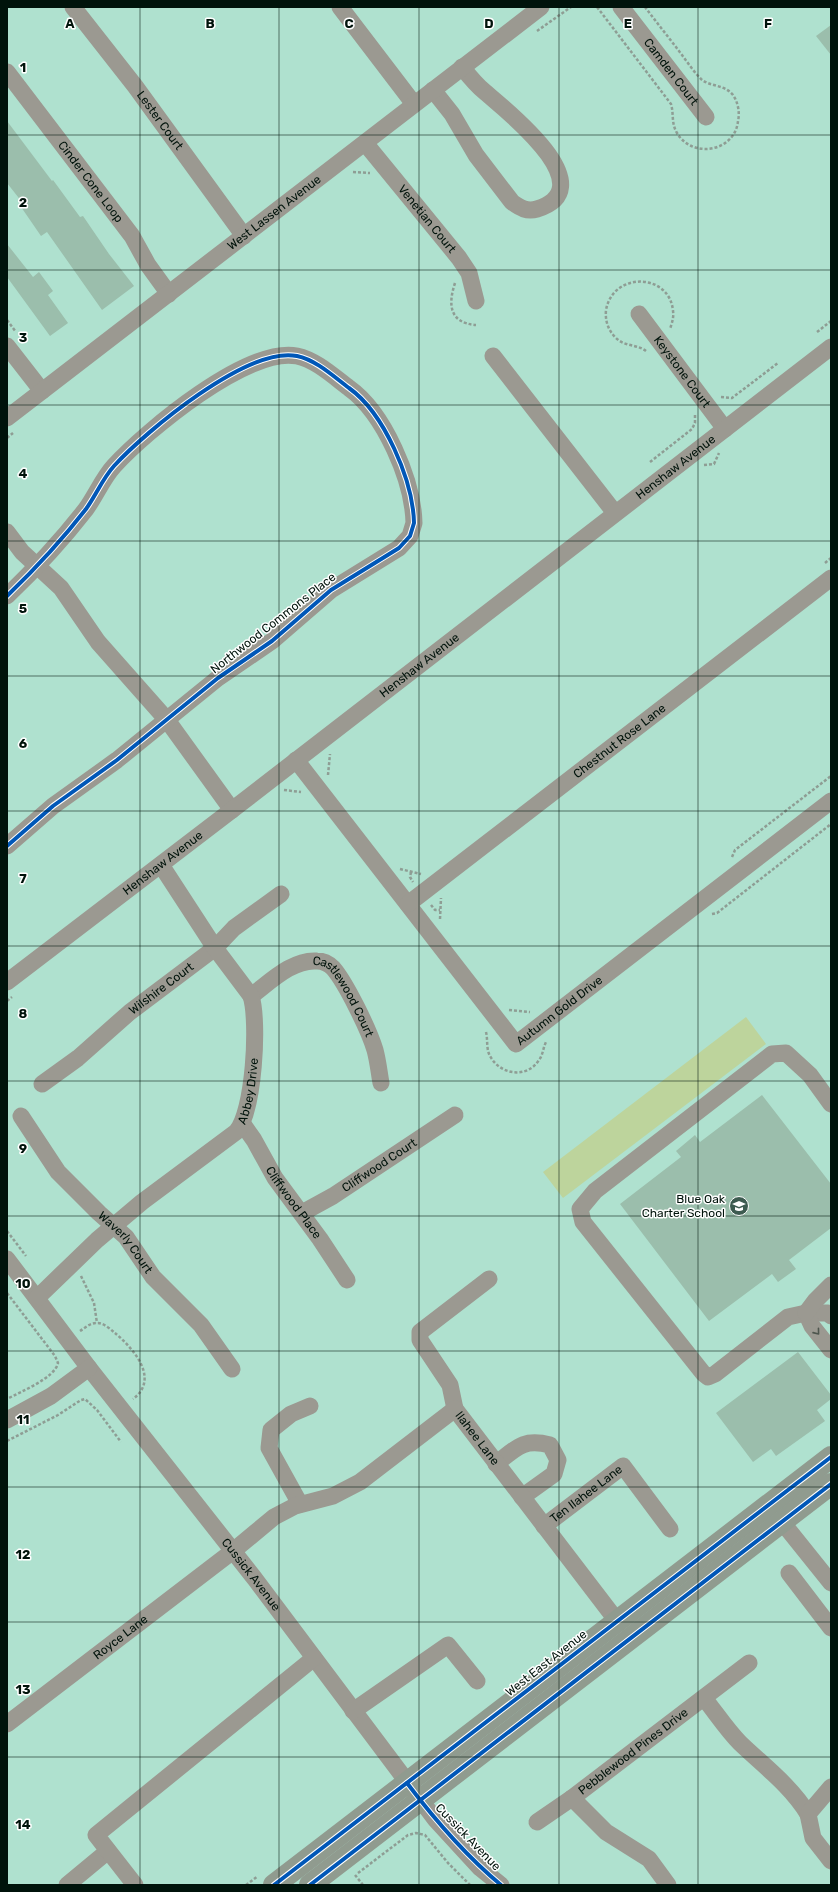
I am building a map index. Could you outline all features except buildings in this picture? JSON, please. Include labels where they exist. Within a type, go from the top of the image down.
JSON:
[{"type":"main road","name":"West East Avenue","points":[[310,1885],[413,1791],[617,1621],[831,1457]]},
{"type":"main road","name":"West East Avenue","points":[[274,1885],[413,1791],[782,1522],[831,1484]]},
{"type":"street","name":"Lester Court","points":[[73,7],[135,86],[244,236]]},
{"type":"street","points":[[340,7],[414,104]]},
{"type":"street","name":"West Lassen Avenue","points":[[13,423],[42,391],[541,7]]},
{"type":"street","name":"Camden Court","points":[[621,7],[706,117]]},
{"type":"street","points":[[433,90],[452,114],[476,155],[512,202],[527,210],[537,209],[546,204],[559,192],[561,184],[558,170],[526,128],[484,92],[462,67]]},
{"type":"street","name":"Cinder Cone Loop","points":[[7,72],[132,236],[148,265],[169,294]]},
{"type":"street","name":"Venetian Court","points":[[365,143],[459,258],[468,273],[476,301]]},
{"type":"street","name":"Keystone Court","points":[[640,314],[725,429]]},
{"type":"street","points":[[7,346],[42,391]]},
{"type":"street","name":"Henshaw Avenue","points":[[7,982],[831,347]]},
{"type":"street","name":"Northwood Commons Place","points":[[7,596],[37,566],[80,516],[107,476],[121,459],[180,409],[214,384],[232,374],[276,357],[296,356],[313,362],[351,389],[363,400],[384,431],[405,474],[414,517],[413,530],[410,536],[399,548],[332,590],[277,636],[218,678],[117,760],[53,806],[7,846]]},
{"type":"street","points":[[493,356],[616,513]]},
{"type":"street","points":[[7,532],[22,552],[61,588],[108,654],[167,720],[232,810]]},
{"type":"street","name":"Chestnut Rose Lane","points":[[408,904],[825,573]]},
{"type":"street","name":"Autumn Gold Drive","points":[[296,760],[516,1044],[831,801]]},
{"type":"street","name":"Abbey Drive","points":[[37,1298],[92,1244],[236,1132],[242,1123],[250,1087],[256,1034],[255,1014],[251,996],[215,948],[160,865]]},
{"type":"street","name":"Wilshire Court","points":[[42,1084],[78,1058],[135,1008],[215,948],[234,928],[281,894]]},
{"type":"street","name":"Castlewood Court","points":[[251,996],[283,973],[301,964],[316,960],[328,964],[334,969],[346,990],[371,1040],[377,1059],[381,1083]]},
{"type":"street","points":[[831,1104],[810,1075],[786,1053],[772,1054],[595,1191],[580,1209],[583,1222],[703,1374],[708,1377],[715,1374],[788,1317],[806,1313],[828,1313],[831,1316]]},
{"type":"street","name":"Cliffwood Court","points":[[302,1213],[333,1196],[455,1115]]},
{"type":"street","name":"Waverly Court","points":[[21,1116],[58,1172],[126,1237],[153,1277],[201,1325],[232,1369]]},
{"type":"street","name":"Cliffwood Place","points":[[242,1123],[254,1140],[276,1178],[302,1213],[347,1280]]},
{"type":"street","name":"Cussick Avenue","points":[[7,1259],[89,1368],[233,1551],[413,1791],[446,1832],[480,1868],[501,1885]]},
{"type":"street","points":[[455,1409],[450,1385],[420,1340],[420,1332],[490,1278]]},
{"type":"street","points":[[806,1313],[815,1301],[831,1285]]},
{"type":"street","points":[[806,1313],[812,1326],[831,1350]]},
{"type":"street","points":[[7,1420],[51,1396],[89,1368]]},
{"type":"street","points":[[300,1504],[269,1448],[271,1430],[291,1414],[310,1406]]},
{"type":"street","name":"Ilahee Lane","points":[[233,1551],[283,1511],[300,1504],[333,1496],[360,1482],[455,1409],[617,1621]]},
{"type":"street","points":[[496,1464],[518,1446],[535,1441],[550,1445],[558,1460],[554,1474],[522,1497]]},
{"type":"street","name":"Ten Ilahee Lane","points":[[544,1526],[623,1466],[670,1529]]},
{"type":"street","points":[[782,1522],[831,1583]]},
{"type":"street","name":"Royce Lane","points":[[7,1724],[233,1551]]},
{"type":"street","points":[[789,1573],[831,1628]]},
{"type":"street","points":[[353,1711],[448,1644],[477,1681]]},
{"type":"street","points":[[135,1885],[96,1835],[314,1658]]},
{"type":"street","name":"Pebblewood Pines Drive","points":[[668,1885],[649,1859],[606,1832],[572,1798],[749,1662]]},
{"type":"street","points":[[704,1698],[734,1736],[770,1769],[801,1803],[808,1814],[813,1838],[831,1861]]},
{"type":"street","points":[[808,1814],[831,1787]]},
{"type":"street","points":[[537,1822],[572,1798]]},
{"type":"street","points":[[67,1885],[108,1851]]},
{"type":"path","points":[[347,176],[354,171],[370,173]]},
{"type":"path","points":[[455,277],[450,302],[452,311],[461,321],[476,325]]},
{"type":"path","points":[[817,332],[831,321]]},
{"type":"path","points":[[7,438],[13,423]]},
{"type":"path","points":[[825,573],[831,558]]},
{"type":"path","points":[[330,752],[327,774],[331,780]]},
{"type":"path","points":[[730,859],[735,850],[831,776]]},
{"type":"path","points":[[396,864],[400,869],[422,874],[426,872]]},
{"type":"path","points":[[440,920],[440,899],[445,895]]},
{"type":"path","points":[[506,1007],[509,1010],[531,1012],[534,1010]]},
{"type":"path","points":[[7,1231],[25,1254],[29,1262]]},
{"type":"path","points":[[81,1275],[94,1303],[97,1323]]},
{"type":"path","points":[[7,1293],[55,1356],[58,1363],[56,1369],[42,1380],[7,1399]]},
{"type":"path","points":[[80,1331],[91,1324],[102,1324],[124,1340],[133,1350],[139,1360],[145,1383],[141,1392],[132,1400]]},
{"type":"path","points":[[75,1325],[84,1337]]},
{"type":"path","points":[[128,1394],[136,1404]]},
{"type":"path","points":[[7,1441],[58,1415],[85,1399],[97,1410],[120,1442]]},
{"type":"path","points":[[363,1885],[354,1876],[408,1835],[420,1832],[430,1839],[438,1851],[470,1885]]},
{"type":"green space","points":[[746,1017],[766,1044],[563,1198],[543,1172]]},
{"type":"cycle path","points":[[7,596],[48,554],[77,521],[114,466],[149,433],[199,394],[226,377],[252,364],[276,356],[297,356],[311,361],[331,374],[362,399],[385,430],[402,468],[408,487],[414,523],[410,536],[399,548],[331,590],[272,641],[218,678],[117,760],[53,806],[7,846]]},
{"type":"cycle path","points":[[274,1885],[831,1457]]},
{"type":"cycle path","points":[[310,1885],[831,1484]]},
{"type":"cycle path","points":[[407,1783],[451,1837],[475,1862],[501,1885]]},
{"type":"place","name":"Blue Oak Charter School","points":[[739,1206]]}]
